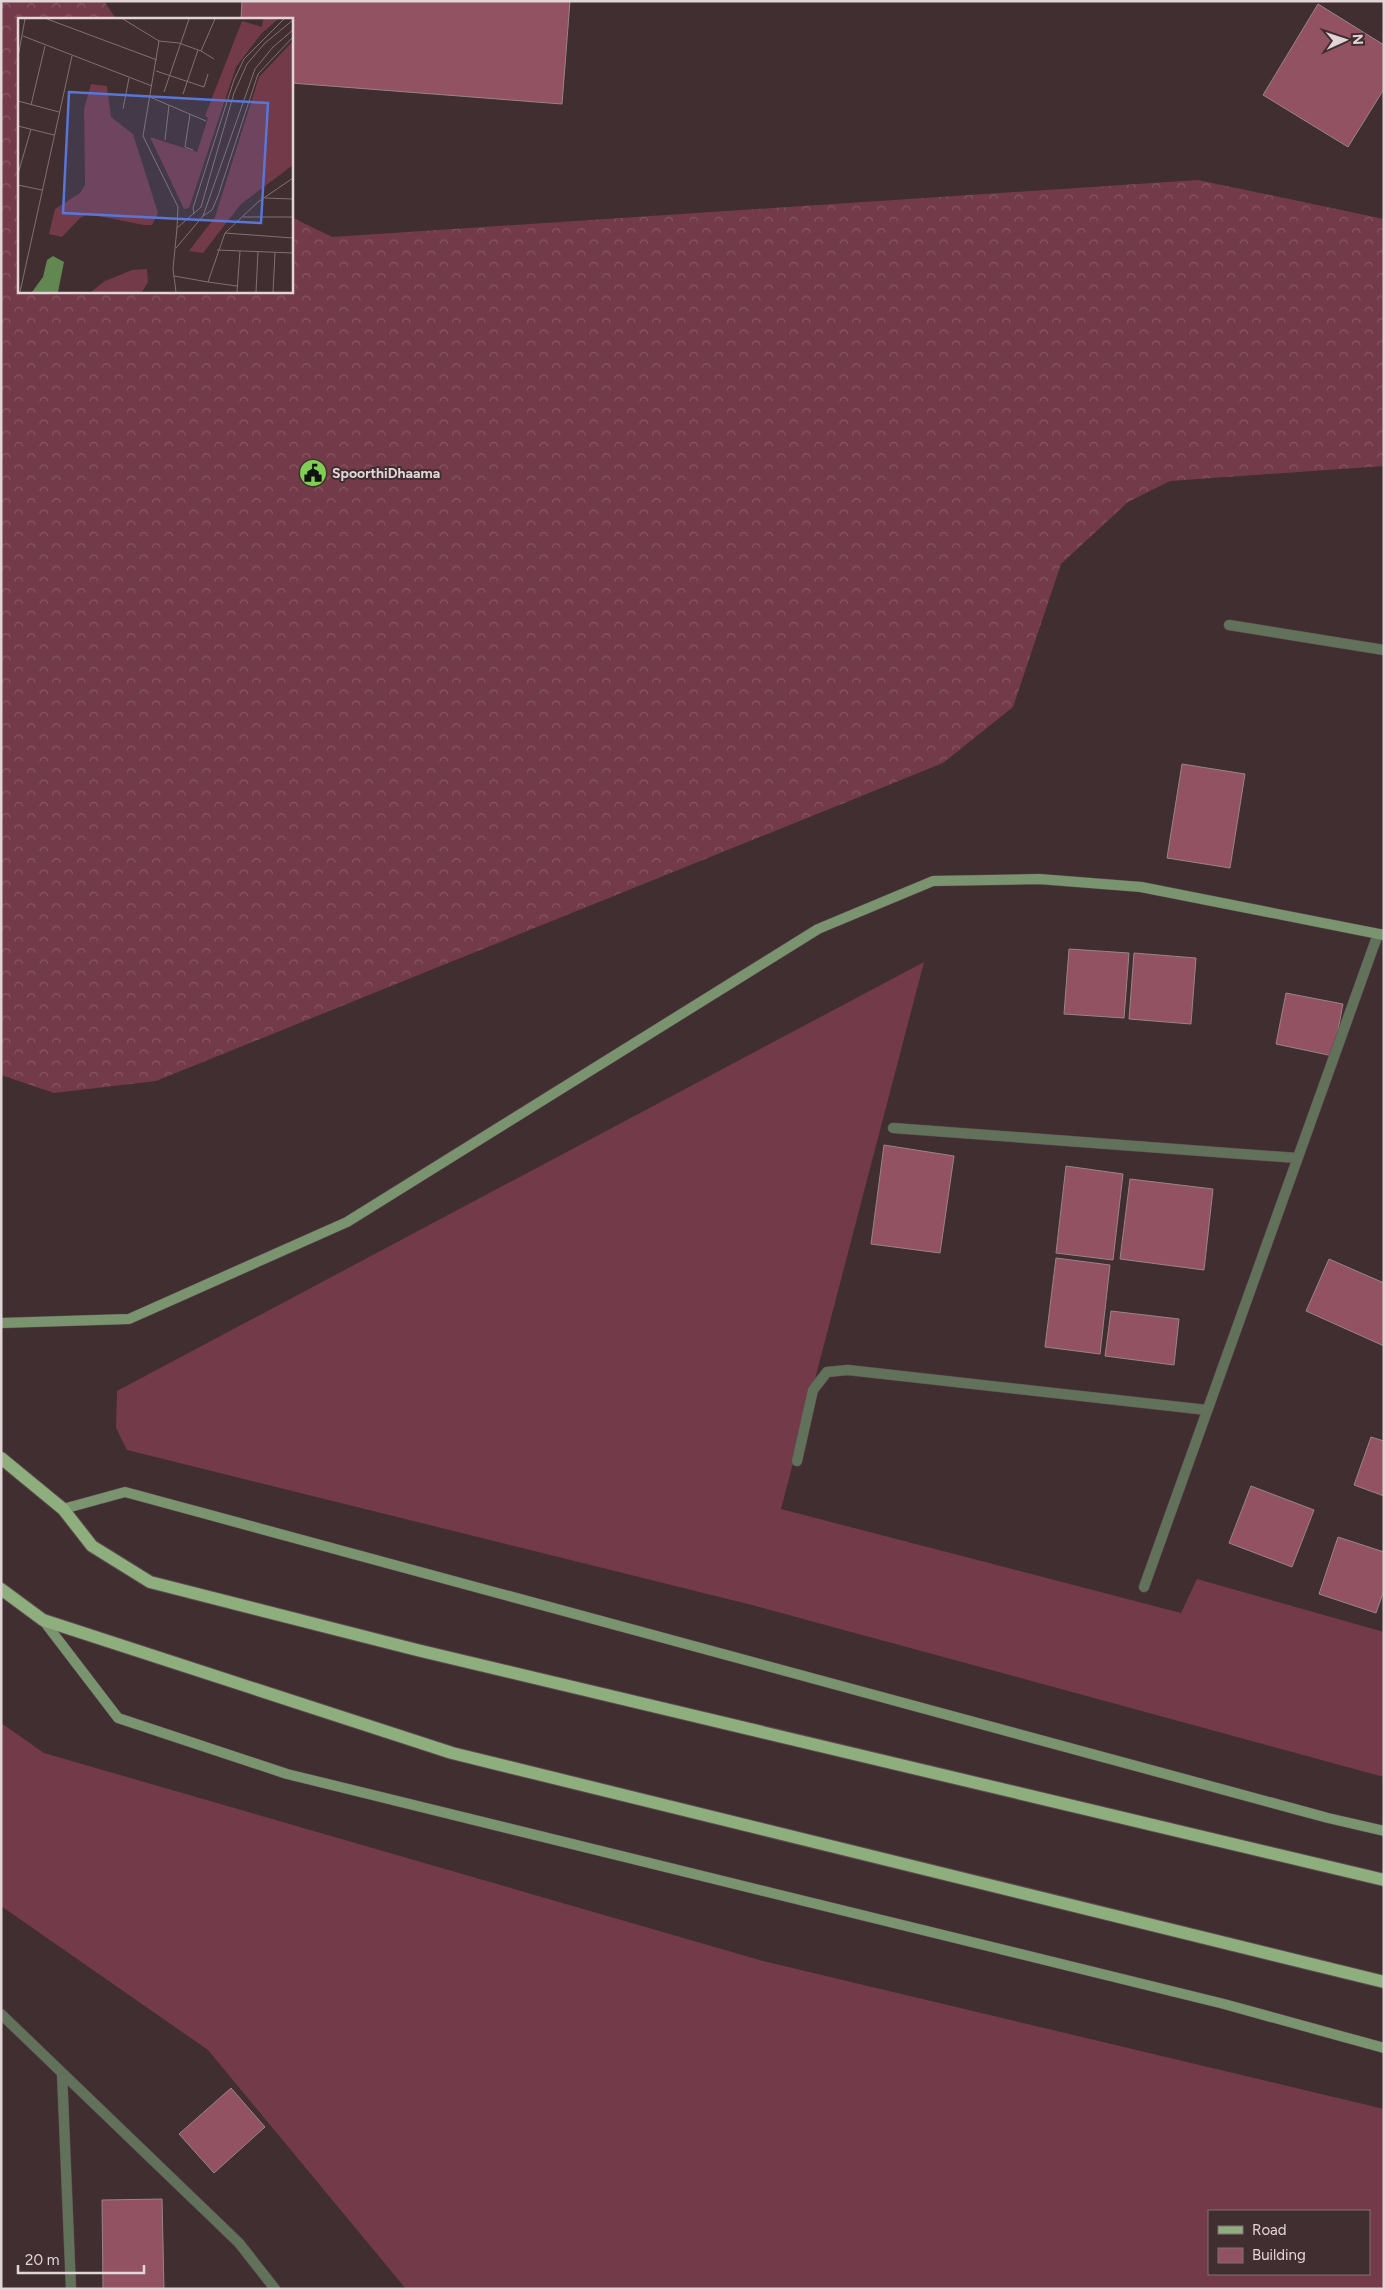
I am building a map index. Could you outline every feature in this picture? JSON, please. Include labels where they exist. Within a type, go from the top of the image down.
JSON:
[{"type":"main road","points":[[1,1458],[63,1509],[92,1546],[150,1582],[427,1653],[1384,1880]]},
{"type":"main road","points":[[1,1589],[43,1620],[452,1752],[1384,1982]]},
{"type":"street","points":[[1229,625],[1384,650]]},
{"type":"street","points":[[1,1323],[130,1318],[347,1222],[818,929],[933,881],[1039,879],[1142,887],[1381,935],[1298,1158],[1144,1587]]},
{"type":"street","points":[[893,1128],[1298,1158]]},
{"type":"street","points":[[797,1461],[813,1390],[827,1372],[848,1370],[1208,1410]]},
{"type":"street","points":[[63,1509],[125,1492],[1328,1818],[1384,1831]]},
{"type":"street","points":[[43,1620],[118,1718],[287,1774],[1224,2004],[1384,2048]]},
{"type":"street","points":[[1,2014],[239,2244],[275,2289]]},
{"type":"street","points":[[62,2073],[71,2289]]},
{"type":"green space","points":[[1,1],[104,1],[115,18],[18,18],[18,292],[292,292],[292,217],[332,237],[1198,180],[1384,219],[1384,466],[1170,481],[1128,502],[1061,564],[1013,707],[943,763],[156,1081],[54,1093],[1,1075]]},
{"type":"green space","points":[[924,962],[781,1509],[1181,1613],[1197,1579],[1384,1632],[1384,1777],[756,1606],[127,1450],[116,1428],[117,1391]]},
{"type":"green space","points":[[1,1723],[44,1753],[763,1961],[1384,2109],[1384,2289],[406,2289],[208,2050],[1,1906]]},
{"type":"building","points":[[242,1],[570,1],[562,104],[292,83],[292,18],[241,18]]},
{"type":"building","points":[[1318,4],[1384,45],[1384,89],[1348,147],[1263,95]]},
{"type":"building","points":[[1182,764],[1245,774],[1230,868],[1167,858]]},
{"type":"building","points":[[1069,949],[1129,953],[1124,1018],[1064,1014]]},
{"type":"building","points":[[1134,953],[1196,958],[1191,1024],[1129,1019]]},
{"type":"building","points":[[1286,993],[1343,1004],[1333,1056],[1276,1044]]},
{"type":"building","points":[[884,1145],[954,1156],[940,1253],[871,1244]]},
{"type":"building","points":[[1066,1166],[1123,1174],[1113,1260],[1056,1253]]},
{"type":"building","points":[[1130,1179],[1213,1189],[1204,1270],[1120,1259]]},
{"type":"building","points":[[1056,1258],[1110,1265],[1100,1354],[1045,1347]]},
{"type":"building","points":[[1329,1259],[1384,1283],[1384,1346],[1306,1311]]},
{"type":"building","points":[[1111,1311],[1179,1319],[1174,1365],[1105,1356]]},
{"type":"building","points":[[1371,1437],[1384,1441],[1384,1496],[1354,1485]]},
{"type":"building","points":[[1251,1486],[1314,1510],[1292,1567],[1229,1543]]},
{"type":"building","points":[[1338,1537],[1384,1552],[1384,1590],[1376,1613],[1319,1594]]},
{"type":"building","points":[[231,2088],[265,2127],[214,2173],[179,2134]]},
{"type":"building","points":[[162,2199],[164,2289],[103,2289],[102,2200]]},
{"type":"place","name":"SpoorthiDhaama","points":[[313,473]]}]
